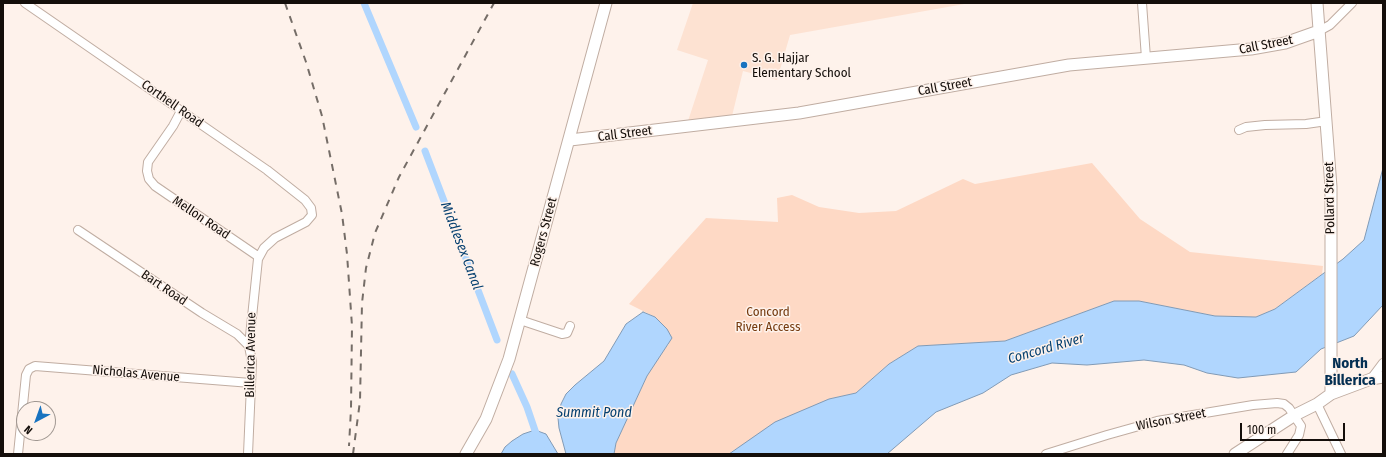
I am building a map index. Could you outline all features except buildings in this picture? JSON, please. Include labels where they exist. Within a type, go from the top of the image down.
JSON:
[{"type":"street","name":"Corthell Road","points":[[25,3],[267,170],[305,200],[312,212],[306,222],[275,238],[264,248],[258,257]]},
{"type":"street","name":"Rogers Street","points":[[466,454],[491,409],[520,320],[606,3]]},
{"type":"street","points":[[1142,3],[1146,58]]},
{"type":"street","name":"Pollard Street","points":[[1317,3],[1331,187],[1331,394]]},
{"type":"street","points":[[1319,31],[1330,25],[1352,3]]},
{"type":"street","name":"Call Street","points":[[570,140],[799,113],[1069,65],[1264,47],[1319,31]]},
{"type":"street","name":"Mellon Road","points":[[181,110],[173,126],[148,162],[147,175],[155,186],[258,257]]},
{"type":"street","points":[[1239,130],[1265,125],[1306,124],[1327,121]]},
{"type":"street","name":"Bart Road","points":[[78,230],[236,334],[249,346]]},
{"type":"street","name":"Billerica Avenue","points":[[248,454],[252,355],[249,346],[258,257]]},
{"type":"street","points":[[520,320],[562,334],[567,333],[570,326]]},
{"type":"street","points":[[1371,379],[1383,363]]},
{"type":"street","name":"Nicholas Avenue","points":[[18,454],[26,375],[29,369],[35,366],[251,383]]},
{"type":"street","points":[[1235,454],[1295,415],[1317,404],[1331,394],[1371,379],[1383,377]]},
{"type":"street","name":"Wilson Street","points":[[1046,454],[1157,421],[1253,405],[1284,404],[1295,415]]},
{"type":"street","points":[[1317,404],[1341,454]]},
{"type":"street","points":[[1287,454],[1301,430],[1295,415]]},
{"type":"shaded area","name":"S. G. Hajjar Elementary School","points":[[693,3],[970,3],[790,35],[777,80],[743,71],[732,116],[688,121],[708,60],[677,50]]},
{"type":"green space","name":"Concord River Access","points":[[1092,163],[1140,219],[1190,252],[1323,266],[1322,274],[1275,309],[1256,317],[1215,316],[1139,301],[1114,301],[1005,341],[918,346],[889,364],[856,393],[829,399],[729,454],[614,454],[616,443],[647,376],[657,358],[669,344],[655,317],[629,304],[706,218],[778,222],[777,198],[792,195],[819,207],[859,213],[896,211],[963,179],[975,184]]},
{"type":"water","name":"Concord River","points":[[1383,168],[1383,305],[1354,336],[1321,349],[1296,372],[1238,378],[1207,373],[1184,365],[1144,360],[1087,365],[1052,363],[1011,375],[983,393],[936,412],[887,454],[729,454],[775,422],[829,399],[856,393],[889,364],[918,346],[1005,341],[1114,301],[1139,301],[1215,316],[1256,317],[1275,309],[1343,259],[1364,240]]},
{"type":"water","name":"Summit Pond","points":[[643,312],[655,317],[667,329],[672,338],[647,376],[616,443],[614,454],[566,454],[558,418],[561,404],[566,394],[604,361],[626,324]]},
{"type":"water","name":"Summit Pond","points":[[535,430],[546,434],[558,454],[501,454],[505,447],[512,441],[523,434]]},
{"type":"waterway","name":"Middlesex Canal","points":[[364,3],[416,127]]},
{"type":"waterway","name":"Middlesex Canal","points":[[425,151],[497,340]]},
{"type":"waterway","name":"Middlesex Canal","points":[[512,374],[527,407],[543,454]]},
{"type":"railway","points":[[285,3],[306,62],[322,116],[342,214],[347,254],[352,326],[349,446]]},
{"type":"railway","points":[[353,454],[360,401],[362,303],[366,268],[375,233],[399,177],[494,3]]},
{"type":"place","name":"S. G. Hajjar Elementary School","points":[[744,65]]},
{"type":"district","name":"North Billerica","points":[[1350,372]]}]
